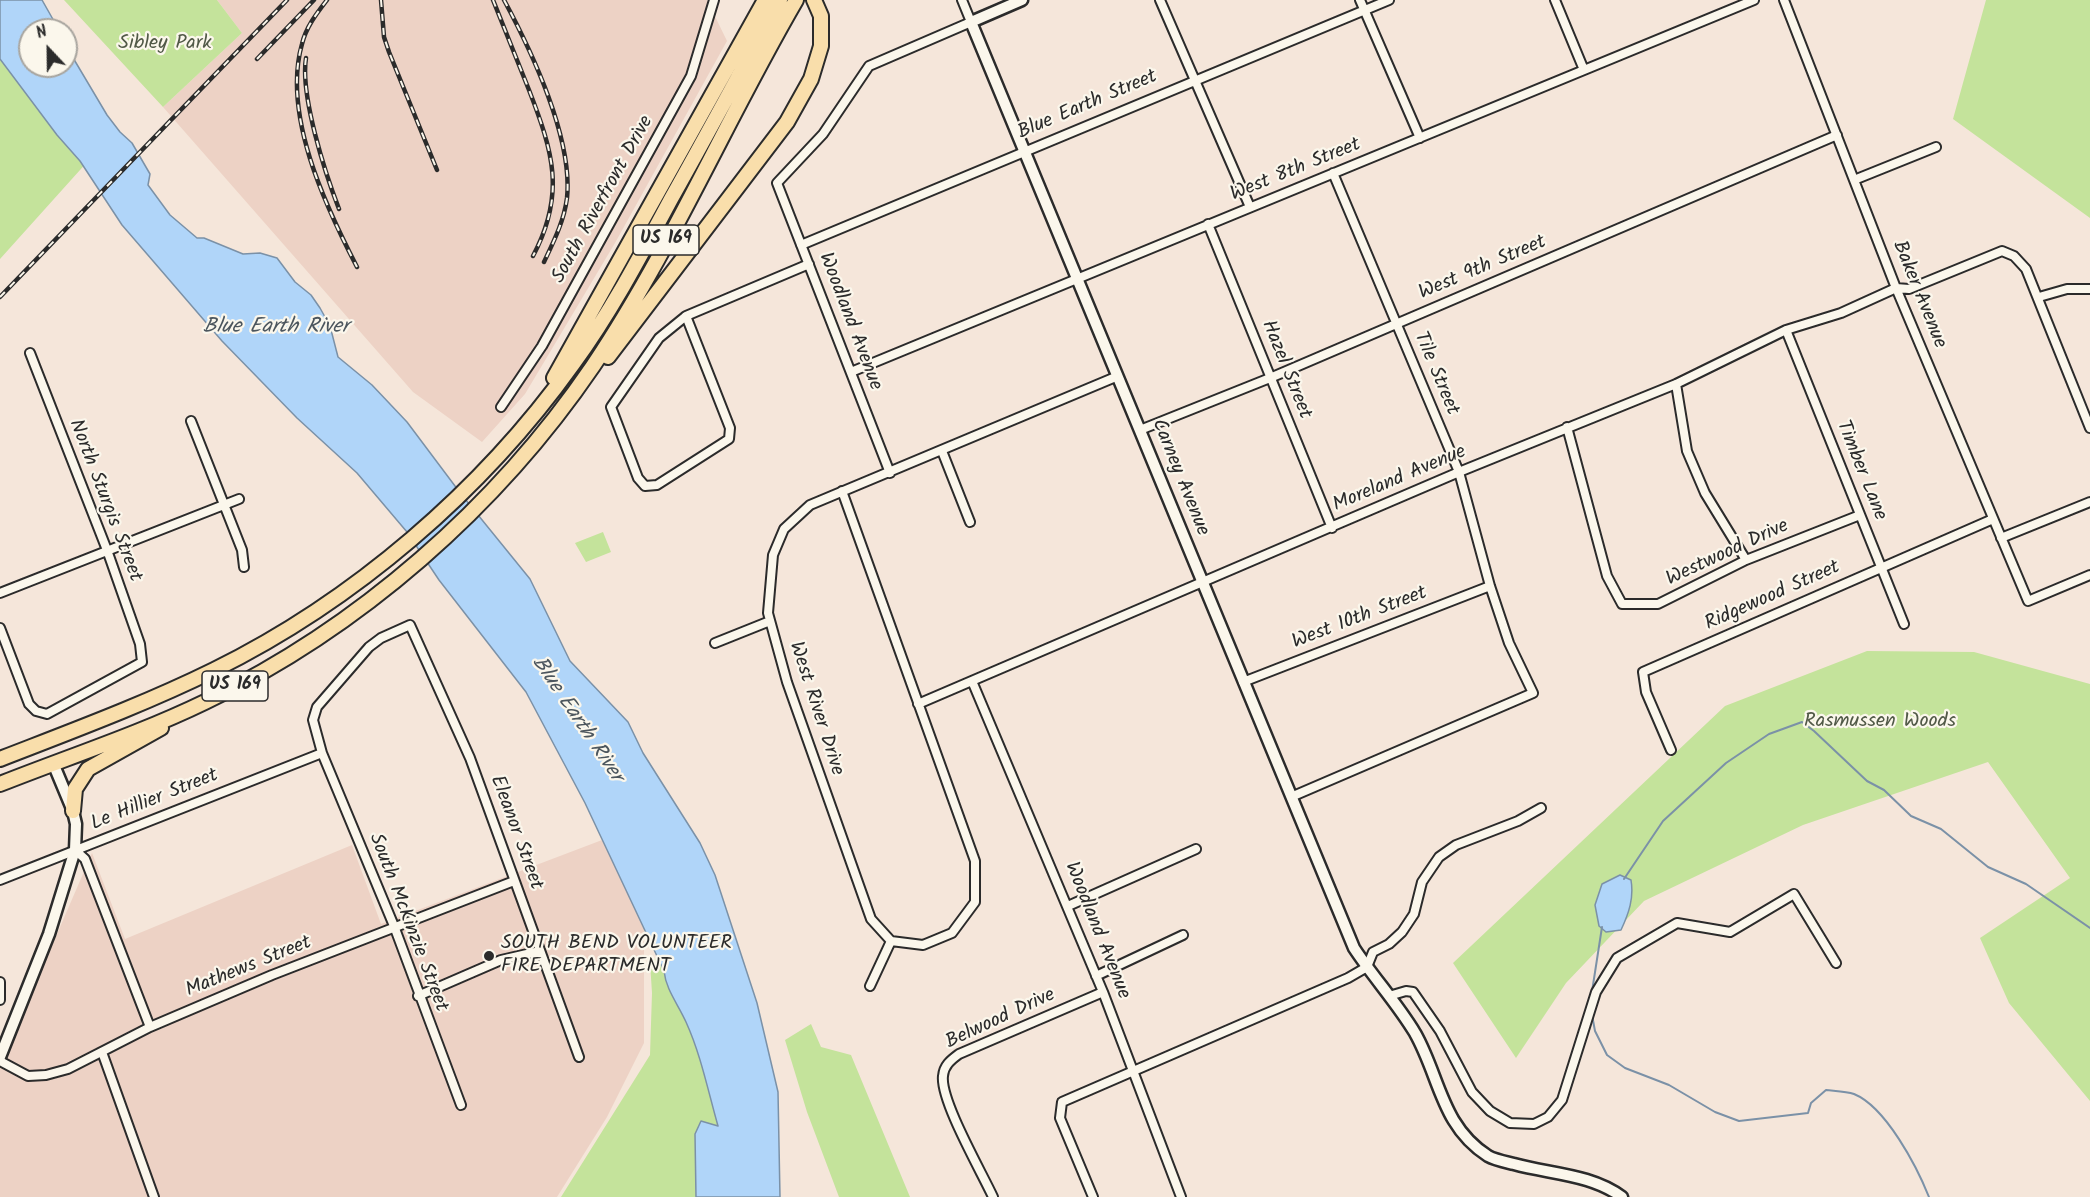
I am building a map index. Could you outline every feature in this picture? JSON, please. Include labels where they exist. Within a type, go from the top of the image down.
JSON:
[{"type":"highway","points":[[524,426],[591,315],[765,0]]},
{"type":"highway","points":[[558,416],[601,366],[787,122],[811,79],[821,46],[821,15],[814,0]]},
{"type":"highway","name":"US 169","points":[[0,759],[167,692],[248,652],[330,601],[424,527],[505,448],[574,363],[628,279],[789,3]]},
{"type":"highway","name":"US 169","points":[[0,784],[205,702],[299,650],[398,577],[470,512],[558,416],[632,303],[789,3]]},
{"type":"highway","points":[[73,811],[75,789],[88,769],[205,702]]},
{"type":"highway","points":[[53,763],[53,754],[58,742],[70,731]]},
{"type":"main road","points":[[970,22],[1023,0]]},
{"type":"main road","name":"Carney Avenue","points":[[970,22],[1078,278],[1343,924],[1367,967],[1416,1035],[1450,1116],[1473,1143],[1489,1157],[1548,1173],[1596,1182],[1622,1197]]},
{"type":"main road","points":[[0,1059],[49,934],[75,850],[76,824],[73,811],[53,763]]},
{"type":"street","name":"South Riverfront Drive","points":[[501,407],[542,346],[691,76],[714,0]]},
{"type":"street","name":"Carney Avenue","points":[[962,0],[970,22]]},
{"type":"street","points":[[1160,0],[1250,207]]},
{"type":"street","points":[[1360,0],[1420,138]]},
{"type":"street","name":"Blue Earth Street","points":[[801,245],[1389,0]]},
{"type":"street","points":[[1555,0],[1584,70]]},
{"type":"street","name":"West 8th Street","points":[[851,372],[1754,0]]},
{"type":"street","name":"Baker Avenue","points":[[1784,0],[1896,288],[2028,600],[2090,576]]},
{"type":"street","name":"Woodland Avenue","points":[[890,473],[777,183],[823,134],[869,66],[970,22]]},
{"type":"street","name":"West 9th Street","points":[[1140,430],[1270,378],[1837,135]]},
{"type":"street","points":[[1854,180],[1936,147]]},
{"type":"street","name":"Tile Street","points":[[1291,797],[1533,693],[1509,643],[1490,586],[1460,472],[1395,324],[1333,173]]},
{"type":"street","name":"Hazel Street","points":[[1208,225],[1332,528]]},
{"type":"street","name":"Moreland Avenue","points":[[918,704],[1460,472],[1676,384],[1786,330],[1841,313],[1896,288],[1910,289],[2002,251],[2020,261],[2039,297]]},
{"type":"street","points":[[686,316],[730,428],[729,439],[657,485],[645,486],[638,478],[611,407],[659,338],[686,316],[809,264]]},
{"type":"street","points":[[2090,289],[2067,289],[2039,297],[2090,428]]},
{"type":"street","name":"Timber Lane","points":[[1786,330],[1904,624]]},
{"type":"street","name":"North Sturgis Street","points":[[0,628],[29,704],[36,711],[47,714],[142,662],[140,644],[107,550],[30,353]]},
{"type":"street","name":"West River Drive","points":[[891,941],[871,919],[787,682],[768,613],[773,555],[784,529],[810,505],[1118,376]]},
{"type":"street","points":[[1676,384],[1687,451],[1705,493],[1746,560]]},
{"type":"street","points":[[191,421],[242,550],[244,567]]},
{"type":"street","name":"Westwood Drive","points":[[1568,428],[1587,510],[1607,576],[1622,604],[1659,604],[1746,560],[1860,515]]},
{"type":"street","points":[[942,451],[970,522]]},
{"type":"street","points":[[842,491],[975,861],[975,902],[952,933],[923,945],[891,941],[870,986]]},
{"type":"street","points":[[0,593],[239,499]]},
{"type":"street","points":[[2001,538],[2090,502]]},
{"type":"street","name":"Ridgewood Street","points":[[1671,750],[1646,692],[1643,672],[1993,519]]},
{"type":"street","name":"West 10th Street","points":[[1243,682],[1490,586]]},
{"type":"street","points":[[715,643],[770,621]]},
{"type":"street","name":"South McKinzie Street","points":[[410,625],[381,638],[369,647],[317,707],[313,720],[322,753],[394,926],[460,1105]]},
{"type":"street","name":"Eleanor Street","points":[[410,625],[470,758],[579,1057]]},
{"type":"street","name":"Woodland Avenue","points":[[972,681],[1103,992],[1181,1197]]},
{"type":"street","name":"Le Hillier Street","points":[[0,880],[322,753]]},
{"type":"street","points":[[1093,1197],[1059,1118],[1062,1102],[1348,978],[1367,967],[1373,952],[1389,944],[1414,914],[1422,882],[1439,857],[1456,845],[1518,820],[1541,808]]},
{"type":"street","points":[[1068,906],[1196,849]]},
{"type":"street","points":[[75,850],[85,859],[150,1027]]},
{"type":"street","name":"Mathews Street","points":[[0,1059],[28,1076],[46,1075],[68,1069],[150,1027],[394,926],[514,881]]},
{"type":"street","points":[[1389,996],[1406,990],[1413,992],[1440,1031],[1463,1079],[1473,1092],[1490,1111],[1510,1123],[1524,1125],[1548,1117],[1562,1100],[1596,992],[1617,958],[1677,923],[1730,932],[1794,894],[1836,963]]},
{"type":"street","points":[[1096,976],[1183,935]]},
{"type":"street","points":[[418,996],[501,960],[540,951]]},
{"type":"street","points":[[0,982],[0,1000]]},
{"type":"street","name":"Belwood Drive","points":[[993,1197],[944,1095],[943,1075],[947,1062],[959,1054],[1103,992]]},
{"type":"street","points":[[102,1052],[154,1197]]},
{"type":"shaded area","points":[[217,0],[707,0],[727,41],[615,243],[525,394],[482,442],[413,392],[163,107],[242,33]]},
{"type":"shaded area","points":[[610,837],[644,914],[644,1043],[607,1117],[557,1197],[0,1197],[0,1066],[92,853],[125,939],[352,845],[381,924]]},
{"type":"green space","name":"Sibley Park","points":[[64,0],[217,0],[242,33],[163,107]]},
{"type":"green space","points":[[1986,0],[2090,0],[2090,218],[1953,119]]},
{"type":"green space","points":[[0,33],[18,59],[18,78],[32,78],[89,160],[0,259]]},
{"type":"green space","points":[[603,532],[611,552],[586,562],[575,543]]},
{"type":"green space","name":"Rasmussen Woods","points":[[1867,651],[1974,652],[2090,684],[2090,1101],[2009,1003],[1980,938],[2070,878],[1988,762],[1803,825],[1644,901],[1566,983],[1516,1058],[1453,963],[1725,706]]},
{"type":"green space","points":[[671,949],[752,1197],[561,1197],[650,1055],[652,993],[650,962]]},
{"type":"green space","points":[[811,1024],[821,1047],[851,1055],[910,1197],[839,1197],[807,1112],[785,1040]]},
{"type":"water","name":"Blue Earth River","points":[[0,0],[42,0],[52,18],[18,18],[18,78],[78,78],[78,66],[107,115],[132,143],[150,174],[148,185],[170,215],[197,238],[204,238],[243,254],[260,253],[277,258],[295,282],[311,295],[320,308],[330,326],[338,357],[372,385],[407,422],[461,494],[530,579],[570,661],[628,722],[643,753],[700,843],[715,875],[757,1003],[778,1092],[780,1197],[696,1197],[695,1134],[701,1121],[718,1126],[696,1047],[670,991],[664,971],[585,803],[526,692],[439,580],[407,532],[357,473],[297,418],[222,341],[122,225],[80,161],[57,135],[0,59]]},
{"type":"water","points":[[1620,875],[1631,880],[1630,905],[1621,930],[1606,932],[1599,926],[1595,905],[1602,884]]},
{"type":"waterway","points":[[1624,879],[1663,821],[1726,763],[1769,734],[1802,722],[1867,781],[1884,790],[1911,816],[1941,829],[1988,867],[2026,884],[2090,928]]},
{"type":"waterway","points":[[1591,998],[1602,927]]},
{"type":"waterway","points":[[1592,1015],[1595,1031],[1607,1055],[1625,1068],[1669,1085],[1715,1112],[1739,1121],[1808,1113],[1811,1103],[1826,1090],[1854,1094],[1878,1111],[1889,1124],[1917,1170],[1929,1197]]},
{"type":"railway","points":[[0,297],[287,0]]},
{"type":"railway","points":[[257,59],[314,0]]},
{"type":"railway","points":[[327,0],[312,20],[302,44],[297,71],[298,100],[302,129],[320,188],[357,267]]},
{"type":"railway","points":[[381,0],[384,37],[437,170]]},
{"type":"railway","points":[[493,0],[537,112],[550,153],[553,193],[550,213],[533,256]]},
{"type":"railway","points":[[504,0],[538,70],[564,149],[567,175],[566,206],[544,262]]},
{"type":"railway","points":[[306,58],[305,74],[310,113],[339,209]]},
{"type":"place","name":"SOUTH BEND VOLUNTEER FIRE DEPARTMENT","points":[[489,956]]}]
